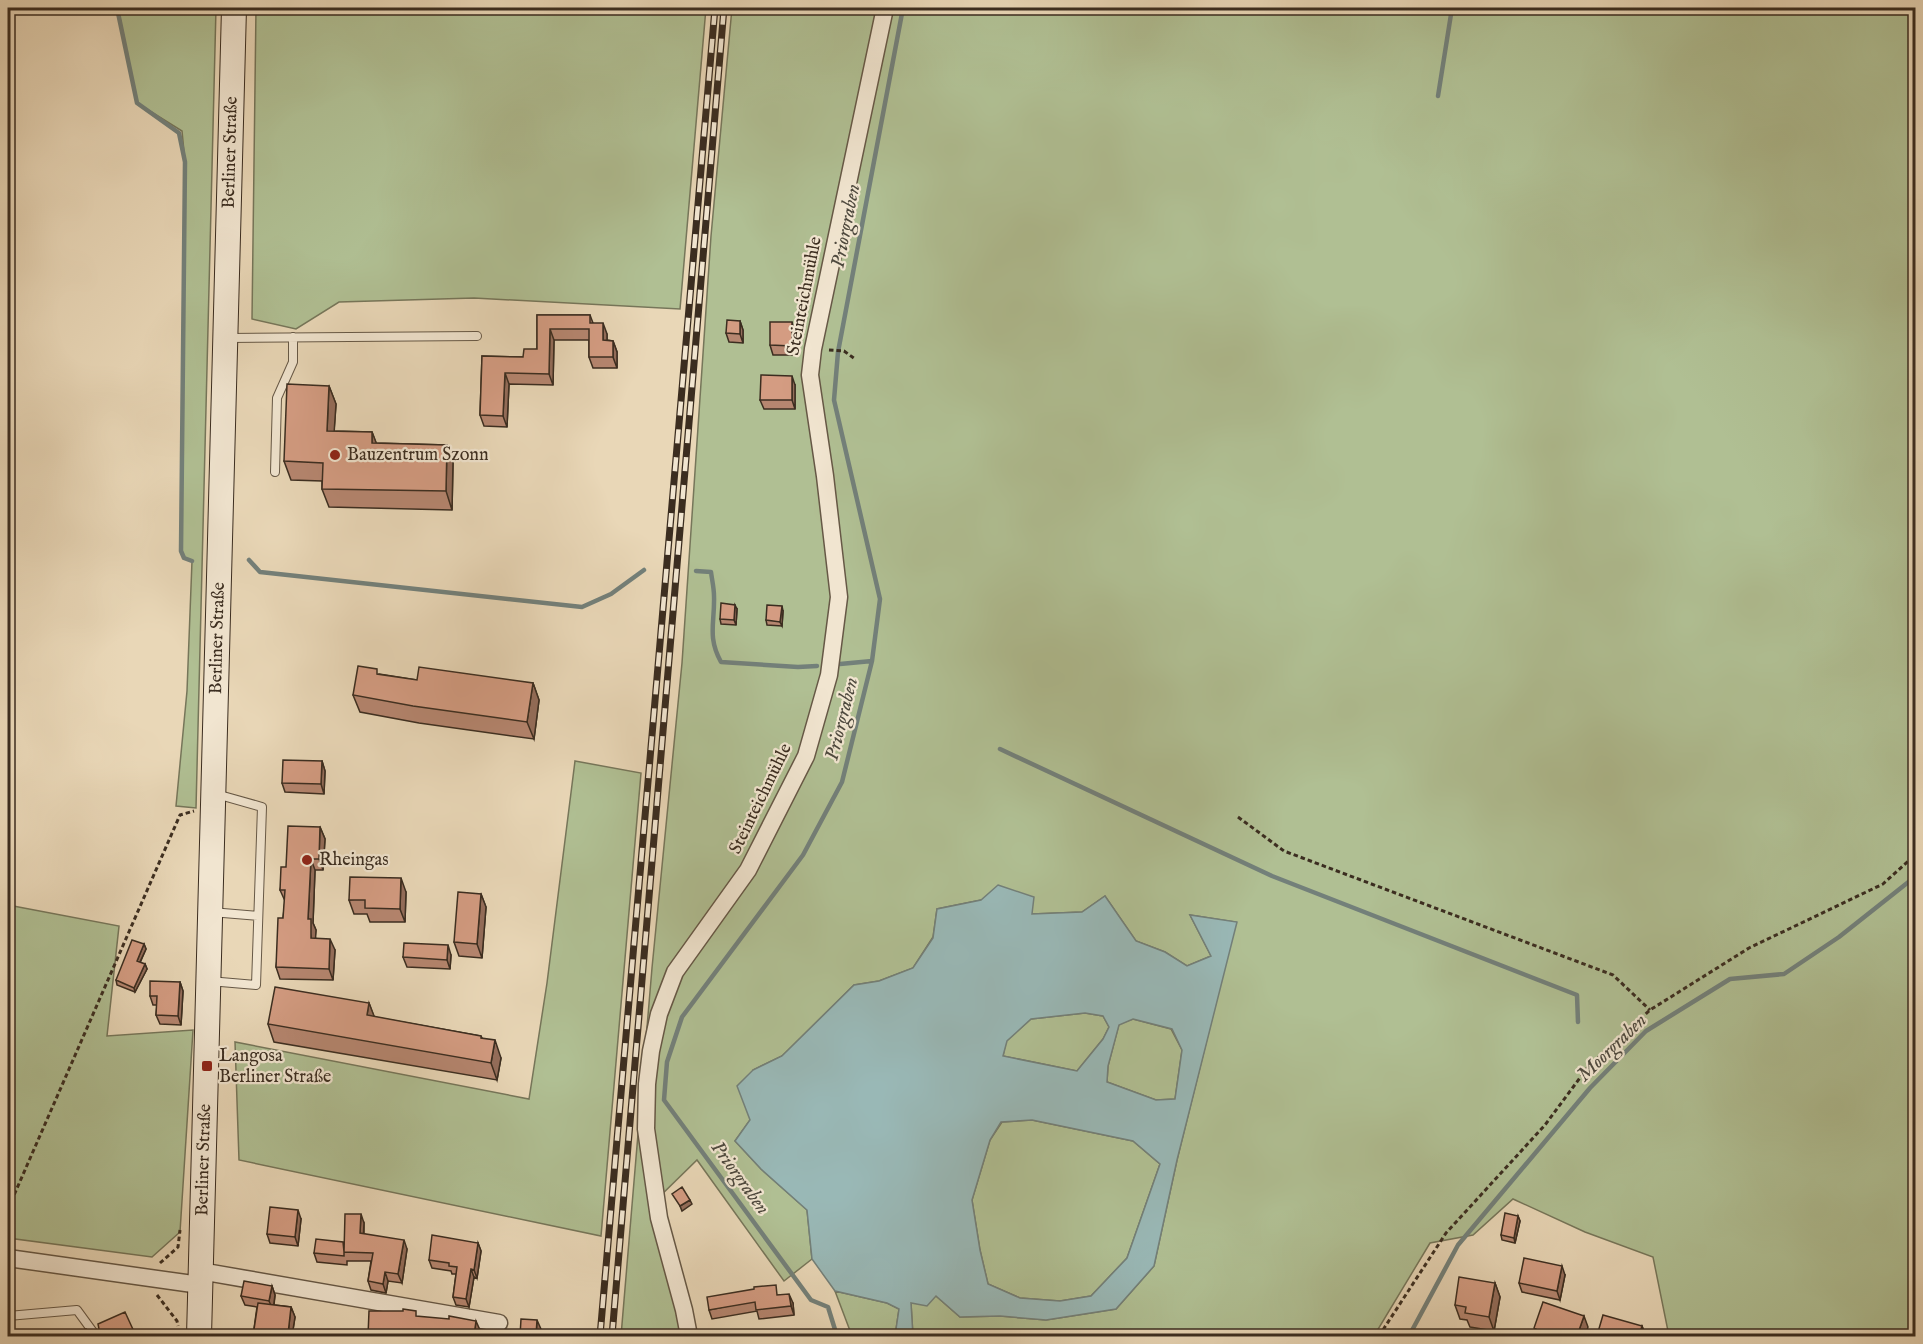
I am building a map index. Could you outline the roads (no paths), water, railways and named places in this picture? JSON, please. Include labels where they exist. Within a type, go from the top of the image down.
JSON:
[{"type":"main road","name":"Berliner Straße","points":[[199,1336],[234,8]]},
{"type":"street","name":"Steinteichmühle","points":[[689,1336],[659,1218],[646,1129],[647,1084],[651,1051],[659,1014],[675,972],[748,870],[806,756],[829,675],[839,597],[810,375],[813,349],[885,8]]},
{"type":"street","points":[[8,1258],[200,1278],[499,1323]]},
{"type":"lane","points":[[224,338],[477,336]]},
{"type":"lane","points":[[275,472],[277,398],[293,362],[293,337]]},
{"type":"lane","points":[[208,981],[256,985],[262,807],[213,799]]},
{"type":"lane","points":[[210,912],[258,916]]},
{"type":"lane","points":[[8,1316],[77,1310],[96,1336]]},
{"type":"water","points":[[998,885],[1034,897],[1032,914],[1082,912],[1105,896],[1136,941],[1165,952],[1187,966],[1211,956],[1190,915],[1237,922],[1177,1160],[1154,1266],[1116,1309],[1046,1320],[1000,1316],[960,1317],[936,1296],[927,1306],[911,1303],[913,1336],[895,1336],[899,1309],[887,1303],[835,1291],[812,1259],[807,1210],[761,1169],[735,1141],[750,1120],[737,1086],[753,1070],[782,1056],[854,985],[879,981],[913,968],[933,938],[937,909],[981,900]],"holes":[[[1085,1013],[1103,1016],[1109,1027],[1103,1039],[1077,1071],[1003,1056],[1007,1041],[1031,1019]],[[1133,1019],[1172,1029],[1182,1050],[1175,1099],[1156,1100],[1107,1082],[1108,1066],[1119,1025]],[[1032,1120],[1133,1141],[1160,1164],[1127,1258],[1091,1296],[1060,1301],[1020,1298],[988,1284],[972,1200],[990,1140],[1001,1122]]]},
{"type":"waterway","points":[[117,8],[137,103],[179,133],[185,162],[181,551],[184,558],[192,561]]},
{"type":"waterway","name":"Priorgraben","points":[[837,1336],[828,1307],[811,1300],[664,1100],[667,1062],[682,1017],[803,855],[842,782],[872,661],[880,599],[834,400],[838,352],[903,8]]},
{"type":"waterway","points":[[1438,96],[1452,8]]},
{"type":"waterway","points":[[249,560],[260,572],[582,607],[611,594],[644,570]]},
{"type":"waterway","points":[[696,571],[711,572],[714,596],[713,637],[721,662],[817,666]]},
{"type":"waterway","points":[[840,664],[872,661]]},
{"type":"waterway","points":[[1000,749],[1272,876],[1577,995],[1578,1022]]},
{"type":"waterway","name":"Moorgraben","points":[[1409,1336],[1458,1245],[1590,1088],[1646,1031],[1730,979],[1784,974],[1839,937],[1916,876]]},
{"type":"railway","points":[[600,1336],[715,8]]},
{"type":"railway","points":[[612,1336],[724,8]]},
{"type":"place","name":"Bauzentrum Szonn","points":[[335,455]]},
{"type":"place","name":"Rheingas","points":[[307,860]]},
{"type":"place","name":"Langosa Berliner Straße","points":[[207,1066]]}]
